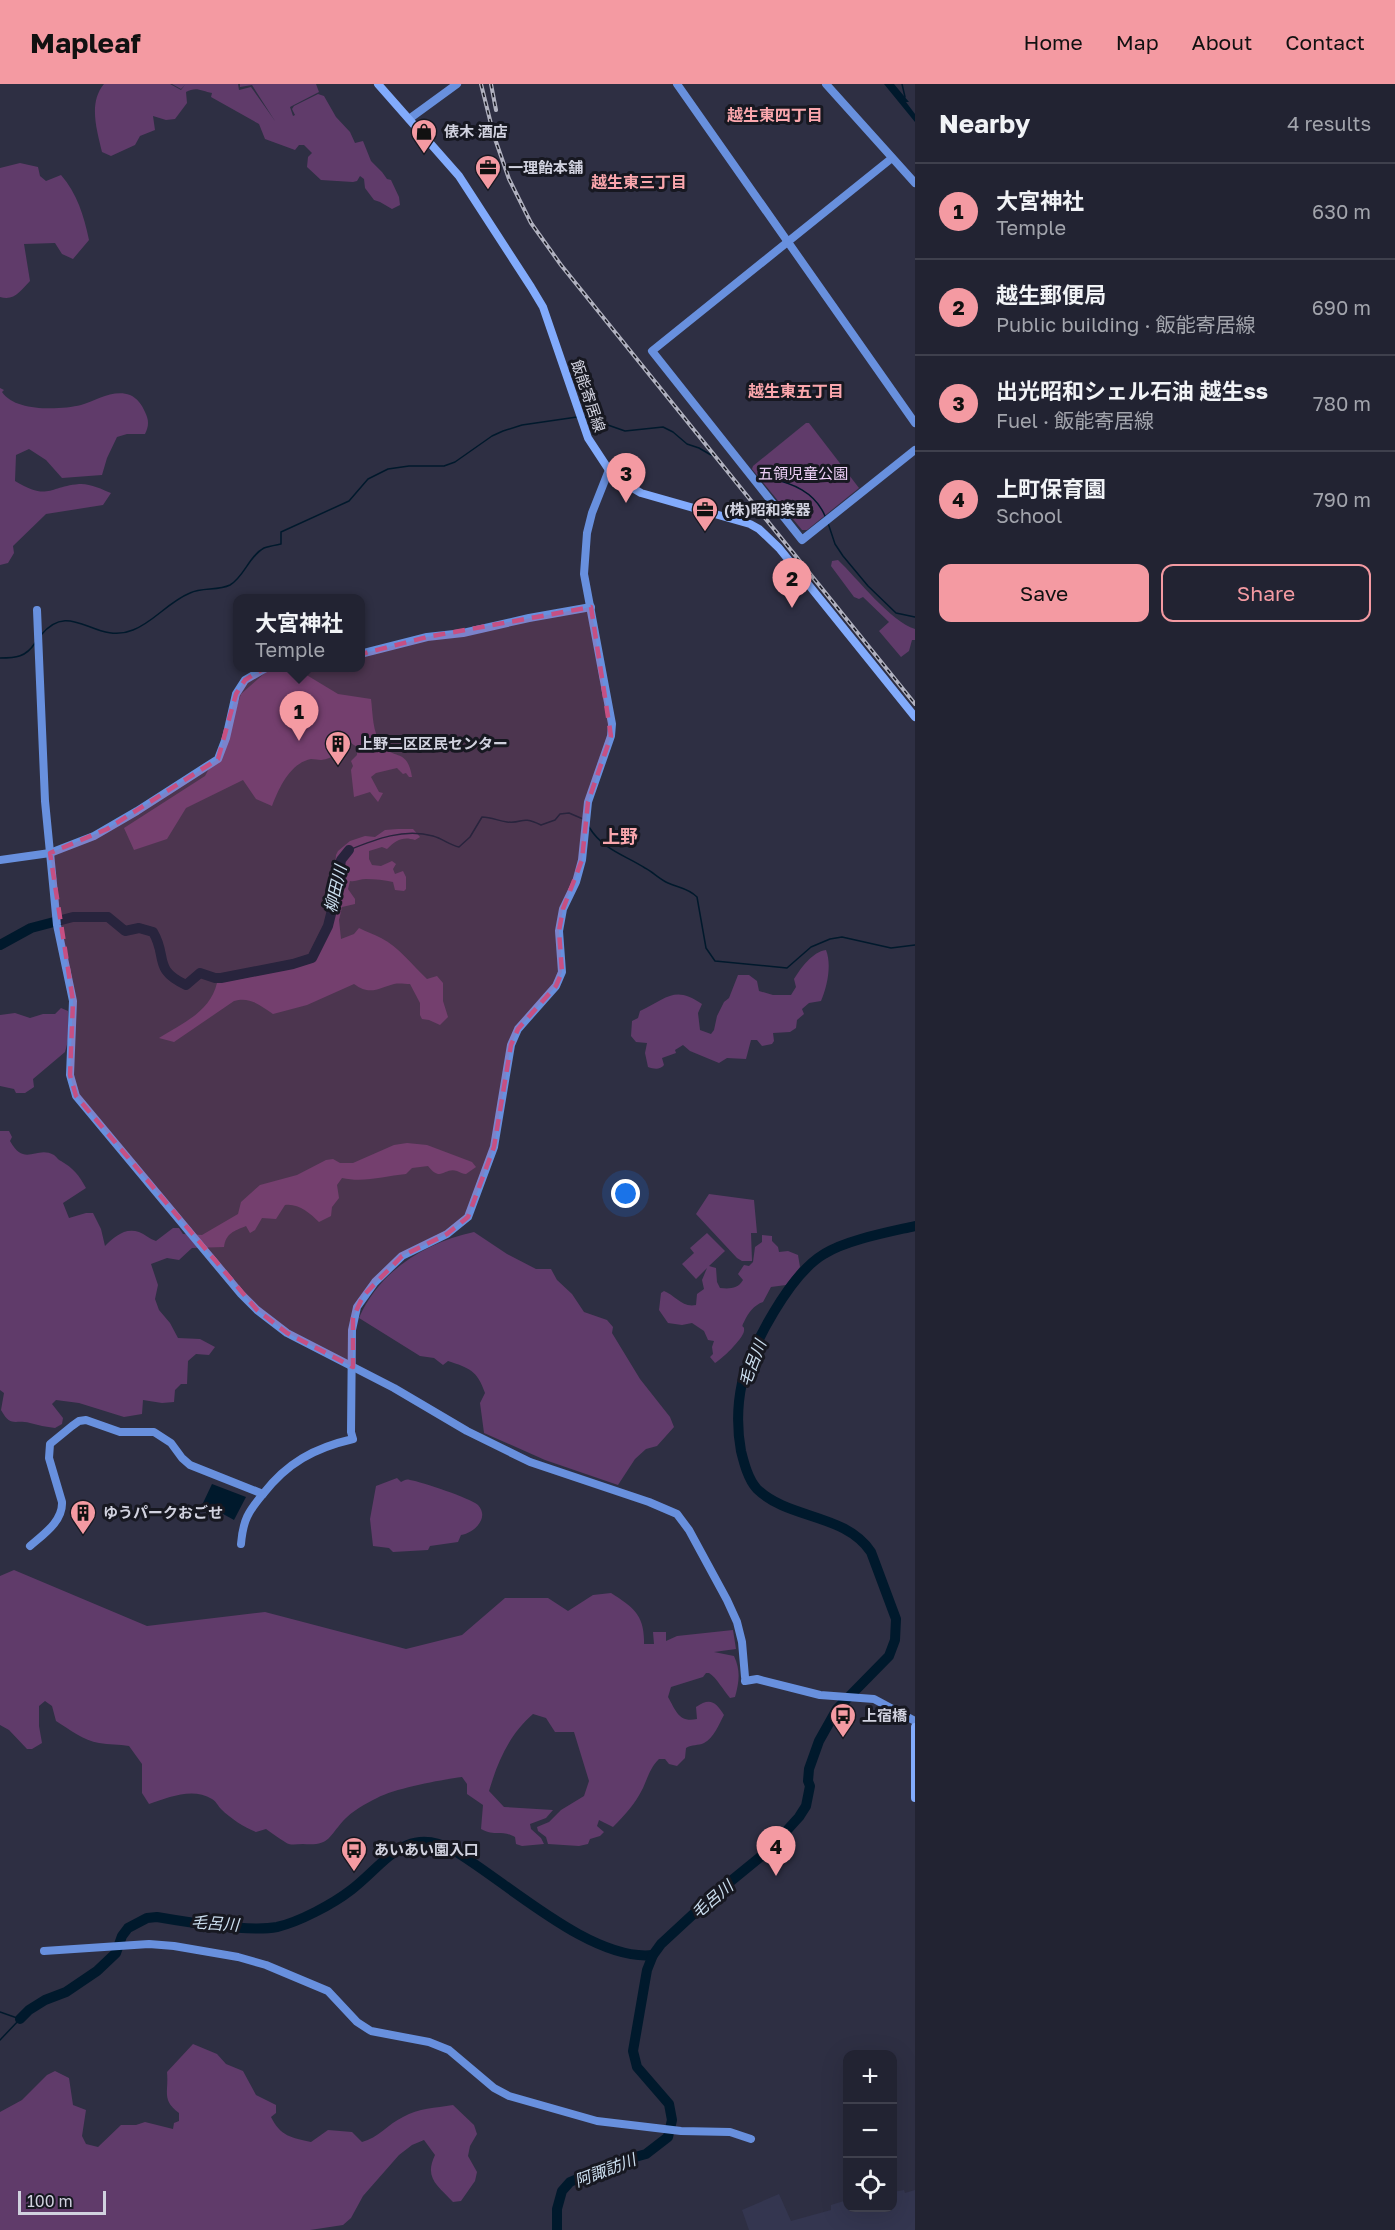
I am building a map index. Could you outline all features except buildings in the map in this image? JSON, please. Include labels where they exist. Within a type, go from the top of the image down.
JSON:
[{"type":"main road","name":"飯能寄居線","points":[[378,84],[459,176],[543,307],[588,438],[609,470],[619,480],[641,493],[740,521],[759,529],[779,548],[915,717]]},
{"type":"main road","points":[[915,1727],[915,1798]]},
{"type":"street","points":[[409,119],[457,84]]},
{"type":"street","points":[[677,84],[915,423]]},
{"type":"street","points":[[825,84],[915,183]]},
{"type":"street","points":[[892,158],[652,351],[802,540],[915,450]]},
{"type":"street","points":[[241,1544],[247,1514],[286,1467],[319,1449],[353,1439],[351,1431],[353,1318],[363,1296],[402,1256],[447,1234],[468,1217],[494,1147],[511,1045],[518,1029],[556,986],[562,972],[558,931],[563,909],[576,882],[582,860],[588,802],[611,736],[612,724],[584,573],[587,533],[592,513],[609,470]]},
{"type":"street","points":[[365,653],[427,637],[463,633],[591,607]]},
{"type":"street","points":[[37,610],[42,748],[50,853],[57,925],[73,1000],[70,1075],[76,1096],[219,1269],[257,1310],[287,1334],[394,1388],[467,1431],[519,1457],[664,1507],[677,1515],[689,1530],[737,1622],[742,1642],[745,1679],[757,1678],[820,1695],[870,1698],[915,1721]]},
{"type":"street","points":[[0,860],[50,853],[107,829],[218,759],[226,738],[236,694],[245,680],[259,672]]},
{"type":"street","points":[[30,1546],[54,1523],[63,1509],[49,1458],[50,1444],[79,1421],[95,1422],[120,1432],[154,1432],[171,1443],[190,1466],[262,1494]]},
{"type":"street","points":[[44,1951],[166,1945],[238,1957],[266,1965],[328,1991],[363,2027],[381,2034],[429,2042],[449,2050],[501,2093],[526,2102],[597,2121],[679,2131],[730,2132],[751,2139]]},
{"type":"highlighted area","points":[[591,607],[611,736],[588,802],[582,860],[563,909],[559,931],[562,972],[556,986],[518,1029],[511,1045],[494,1147],[468,1217],[447,1234],[402,1256],[363,1296],[353,1318],[353,1367],[287,1333],[257,1310],[76,1096],[70,1075],[73,1001],[50,853],[107,829],[218,759],[236,694],[245,680],[263,669],[281,662],[346,658],[427,637]]},
{"type":"shaded area","points":[[884,84],[894,84],[909,102],[906,102],[915,114],[915,122]]},
{"type":"shaded area","points":[[212,1484],[246,1497],[234,1520],[203,1503]]},
{"type":"shaded area","points":[[904,2190],[905,2193],[915,2190],[915,2230],[749,2230],[742,2210],[779,2194],[791,2221],[831,2210],[831,2205],[843,2201],[843,2212],[897,2212],[897,2191]]},
{"type":"green space","points":[[104,84],[170,84],[181,90],[185,85],[181,89],[172,84],[238,84],[239,90],[251,87],[275,121],[252,85],[240,87],[240,84],[316,84],[319,92],[290,107],[293,116],[295,115],[292,109],[294,106],[318,94],[324,96],[336,117],[350,132],[355,143],[363,141],[371,161],[387,179],[391,180],[400,205],[392,209],[374,200],[365,188],[364,179],[360,176],[357,181],[353,182],[321,180],[307,167],[308,157],[312,153],[304,145],[299,145],[295,150],[265,139],[259,124],[211,97],[212,93],[199,90],[193,89],[186,92],[187,103],[175,119],[166,120],[153,116],[155,130],[140,136],[135,145],[111,156],[102,152],[95,117],[96,100]]},
{"type":"green space","points":[[20,163],[38,167],[40,176],[46,181],[61,175],[79,205],[89,240],[73,259],[62,254],[55,243],[24,244],[30,281],[17,294],[5,298],[0,297],[0,168]]},
{"type":"green space","points":[[0,388],[4,390],[2,392],[8,399],[38,408],[72,407],[117,393],[130,395],[142,407],[148,423],[145,434],[127,434],[117,437],[102,475],[62,478],[46,460],[29,449],[16,455],[15,481],[26,487],[42,492],[83,484],[111,493],[103,505],[46,514],[13,546],[14,553],[8,563],[0,565]]},
{"type":"green space","name":"五領児童公園","points":[[806,423],[809,423],[859,488],[807,530],[802,530],[752,469]]},
{"type":"green space","points":[[838,560],[885,609],[915,629],[915,640],[912,640],[909,651],[901,657],[879,631],[889,622],[863,597],[859,599],[854,597],[831,566],[832,561]]},
{"type":"green space","points":[[266,672],[302,672],[338,694],[371,699],[379,740],[387,750],[407,762],[412,777],[406,773],[403,774],[397,768],[376,773],[371,777],[379,792],[383,793],[378,802],[370,792],[354,797],[351,761],[357,755],[357,747],[348,741],[333,756],[321,760],[304,761],[291,771],[272,806],[256,799],[243,780],[186,808],[167,839],[134,850],[124,828],[205,776],[226,738],[241,694]]},
{"type":"green space","points":[[413,829],[420,837],[415,840],[407,838],[400,840],[387,849],[382,847],[369,851],[369,859],[372,865],[381,866],[392,861],[396,864],[393,869],[395,874],[403,871],[406,877],[406,889],[404,891],[395,890],[393,882],[383,880],[350,881],[348,889],[355,899],[355,904],[342,907],[339,920],[341,939],[354,934],[359,928],[394,946],[427,979],[437,976],[443,983],[443,1001],[448,1017],[440,1025],[422,1019],[420,1003],[410,984],[394,984],[379,989],[365,990],[354,984],[307,1005],[273,1014],[250,1001],[234,1001],[174,1042],[159,1038],[186,1022],[202,1009],[217,983],[286,969],[310,960],[317,954],[314,948],[324,929],[328,910],[338,899],[339,890],[334,880],[338,851],[350,841],[365,836],[375,837],[385,830]]},
{"type":"green space","points":[[826,950],[829,962],[828,976],[821,1001],[809,1003],[802,1009],[804,1014],[797,1020],[796,1028],[790,1032],[773,1033],[772,1044],[762,1046],[757,1040],[751,1040],[746,1059],[727,1058],[719,1063],[690,1051],[683,1045],[675,1050],[676,1053],[662,1058],[664,1065],[662,1067],[652,1068],[648,1067],[645,1053],[647,1043],[636,1042],[631,1036],[632,1021],[638,1018],[640,1011],[664,998],[678,994],[693,998],[702,1004],[698,1013],[700,1030],[711,1034],[717,1016],[724,1002],[729,998],[738,975],[749,975],[757,981],[759,991],[773,995],[791,995],[796,987],[794,979],[804,966],[816,954]]},
{"type":"green space","points":[[61,1008],[68,1011],[68,1041],[65,1052],[33,1079],[34,1087],[25,1093],[16,1093],[14,1089],[0,1086],[0,1015],[15,1013],[30,1018],[43,1014],[55,1014]]},
{"type":"green space","points":[[0,1131],[9,1131],[12,1137],[10,1141],[21,1153],[26,1155],[42,1152],[54,1155],[75,1172],[86,1188],[63,1203],[69,1218],[93,1213],[101,1229],[105,1246],[116,1236],[129,1231],[139,1232],[156,1241],[173,1228],[179,1228],[183,1234],[202,1235],[238,1214],[241,1202],[260,1185],[297,1175],[326,1160],[353,1163],[394,1145],[407,1143],[427,1145],[472,1162],[476,1167],[466,1174],[453,1170],[439,1174],[428,1166],[412,1168],[406,1174],[374,1179],[342,1178],[337,1185],[339,1198],[332,1207],[331,1216],[319,1222],[299,1207],[285,1205],[276,1219],[262,1218],[255,1230],[250,1233],[246,1226],[231,1233],[224,1247],[192,1248],[179,1260],[167,1258],[151,1264],[158,1285],[155,1299],[159,1310],[170,1323],[178,1338],[200,1339],[215,1347],[209,1355],[196,1354],[188,1361],[187,1384],[181,1384],[175,1390],[174,1402],[143,1400],[142,1414],[124,1417],[79,1403],[56,1400],[52,1404],[63,1418],[62,1424],[55,1428],[10,1421],[1,1410],[4,1393],[0,1390]]},
{"type":"green space","points":[[709,1194],[754,1200],[757,1233],[751,1233],[752,1261],[742,1261],[737,1258],[696,1214]]},
{"type":"green space","points":[[474,1232],[507,1254],[536,1269],[551,1269],[557,1280],[572,1294],[584,1312],[607,1320],[613,1327],[612,1333],[640,1379],[670,1417],[674,1427],[657,1446],[646,1449],[635,1459],[618,1485],[545,1460],[484,1433],[480,1403],[485,1393],[479,1379],[471,1371],[455,1363],[448,1361],[443,1365],[434,1358],[420,1356],[359,1318],[379,1286],[406,1261],[439,1243]]},
{"type":"green space","points":[[707,1233],[725,1251],[709,1266],[716,1268],[720,1288],[733,1288],[741,1283],[743,1280],[738,1274],[744,1265],[749,1266],[753,1262],[755,1247],[762,1242],[762,1235],[772,1236],[772,1241],[778,1247],[779,1252],[788,1251],[798,1255],[800,1267],[786,1285],[771,1287],[763,1302],[754,1307],[747,1316],[742,1325],[743,1335],[727,1354],[715,1363],[710,1357],[713,1354],[714,1341],[708,1340],[704,1331],[692,1323],[682,1325],[668,1323],[659,1310],[661,1293],[664,1291],[687,1305],[696,1305],[697,1294],[704,1289],[702,1280],[707,1268],[696,1279],[682,1264],[694,1253],[690,1248]]},
{"type":"green space","points":[[397,1478],[401,1482],[409,1480],[435,1487],[473,1502],[481,1510],[479,1524],[471,1531],[461,1535],[458,1542],[430,1546],[428,1550],[393,1552],[389,1548],[373,1546],[370,1519],[376,1486]]},
{"type":"green space","points":[[14,1570],[147,1626],[265,1612],[406,1649],[462,1635],[505,1598],[548,1598],[568,1611],[593,1595],[611,1593],[626,1603],[640,1619],[644,1644],[654,1644],[653,1632],[666,1632],[666,1641],[677,1636],[733,1630],[736,1649],[714,1652],[734,1656],[739,1676],[738,1686],[735,1697],[730,1698],[714,1678],[706,1673],[703,1677],[671,1687],[668,1697],[682,1717],[697,1719],[696,1707],[705,1702],[712,1702],[724,1715],[708,1741],[686,1748],[685,1758],[677,1766],[669,1764],[665,1759],[659,1759],[626,1814],[613,1827],[599,1820],[597,1826],[604,1832],[590,1839],[588,1844],[579,1846],[548,1844],[546,1837],[538,1831],[537,1827],[549,1822],[561,1810],[584,1796],[589,1781],[574,1732],[555,1732],[546,1718],[533,1714],[517,1731],[505,1749],[489,1791],[504,1807],[553,1810],[546,1818],[530,1824],[531,1829],[544,1844],[522,1846],[516,1844],[515,1837],[481,1829],[483,1805],[467,1794],[467,1784],[462,1777],[385,1794],[350,1814],[327,1840],[318,1844],[291,1844],[266,1829],[256,1832],[242,1825],[205,1795],[181,1794],[149,1804],[142,1793],[142,1764],[129,1746],[93,1742],[82,1737],[56,1721],[52,1706],[45,1701],[39,1706],[42,1743],[32,1749],[27,1749],[9,1730],[0,1725],[0,1576]]},
{"type":"green space","points":[[193,2044],[217,2054],[226,2064],[243,2071],[256,2095],[276,2105],[276,2113],[271,2117],[278,2128],[287,2135],[304,2141],[311,2142],[328,2130],[352,2132],[362,2142],[409,2114],[453,2105],[474,2125],[477,2134],[470,2146],[468,2156],[477,2172],[475,2181],[461,2201],[453,2202],[434,2181],[431,2170],[435,2155],[424,2140],[412,2145],[399,2155],[363,2196],[351,2218],[343,2225],[310,2230],[0,2230],[0,2112],[22,2100],[47,2075],[55,2071],[69,2078],[73,2105],[86,2110],[82,2136],[86,2144],[98,2147],[121,2125],[136,2125],[145,2122],[173,2129],[174,2123],[179,2121],[179,2113],[168,2100],[167,2072]]},
{"type":"waterway","points":[[902,84],[905,97]]},
{"type":"waterway","points":[[41,635],[52,625],[63,621],[73,621],[107,632],[119,633],[133,630],[190,593],[230,585],[259,552],[266,547],[281,544],[281,532],[349,501],[368,479],[388,469],[409,466],[444,466],[455,462],[503,431],[522,425],[577,417]]},
{"type":"waterway","points":[[585,417],[625,431],[663,427],[687,444],[711,455]]},
{"type":"waterway","points":[[769,478],[802,490],[815,501],[825,516]]},
{"type":"waterway","points":[[828,523],[835,544],[868,586],[896,613],[915,617]]},
{"type":"waterway","points":[[0,658],[20,656],[35,643]]},
{"type":"waterway","name":"柳田川","points":[[349,850],[380,839],[411,833],[433,836],[459,847],[470,837],[482,817],[507,822],[525,820],[541,825],[555,820],[560,814],[569,813],[583,819]]},
{"type":"waterway","name":"柳田川","points":[[589,827],[608,847],[697,897],[706,948],[715,961],[787,968],[811,947],[842,937],[891,948],[915,945]]},
{"type":"waterway","name":"柳田川","points":[[0,945],[31,928],[73,917],[108,917],[125,931],[139,928],[153,932],[165,968],[175,979],[186,985],[200,973],[221,978],[293,964],[312,958],[328,926],[341,860],[349,850]]},
{"type":"waterway","name":"毛呂川","points":[[557,2230],[557,2209],[562,2191],[570,2182],[617,2162],[646,2154],[668,2137],[672,2120],[669,2104],[637,2067],[633,2051],[647,1970],[653,1955],[661,1944],[715,1894],[769,1850],[799,1817],[806,1806],[810,1786],[809,1769],[819,1741],[837,1709],[889,1656],[895,1640],[896,1619],[871,1552],[860,1539],[832,1523],[770,1499],[751,1481],[741,1451],[738,1409],[742,1383],[754,1350],[774,1312],[798,1277],[811,1264],[833,1249],[868,1237],[915,1226]]},
{"type":"waterway","name":"毛呂川","points":[[20,2019],[45,2000],[66,1992],[97,1971],[116,1953],[122,1936],[128,1928],[147,1918],[157,1917],[235,1927],[265,1928],[286,1925],[335,1901],[396,1851],[421,1842],[436,1843],[453,1850],[576,1933],[603,1946],[629,1954],[653,1955]]},
{"type":"waterway","name":"毛呂川","points":[[0,2012],[20,2019],[0,2040]]},
{"type":"railway","points":[[481,84],[494,136],[509,179],[531,223],[561,265],[915,704]]},
{"type":"railway","points":[[491,84],[496,110]]},
{"type":"place","name":"俵木 酒店","points":[[424,155]]},
{"type":"place","name":"一理飴本舗","points":[[488,191]]},
{"type":"place","name":"出光昭和シェル石油 越生ss","points":[[626,503]]},
{"type":"place","name":"(株)昭和楽器","points":[[705,533]]},
{"type":"place","name":"越生郵便局","points":[[792,608]]},
{"type":"place","name":"大宮神社","points":[[299,741]]},
{"type":"place","name":"上野二区区民センター","points":[[338,767]]},
{"type":"place","name":"ゆうパークおごせ","points":[[83,1536]]},
{"type":"place","name":"上宿橋","points":[[843,1739]]},
{"type":"place","name":"あいあい園入口","points":[[354,1873]]},
{"type":"place","name":"上町保育園","points":[[776,1876]]},
{"type":"district","name":"越生東四丁目","points":[[775,115]]},
{"type":"district","name":"越生東三丁目","points":[[639,182]]},
{"type":"district","name":"越生東五丁目","points":[[796,391]]},
{"type":"district","name":"上野","points":[[620,837]]},
{"type":"water label","name":"阿諏訪川","points":[[605,2170]]}]
